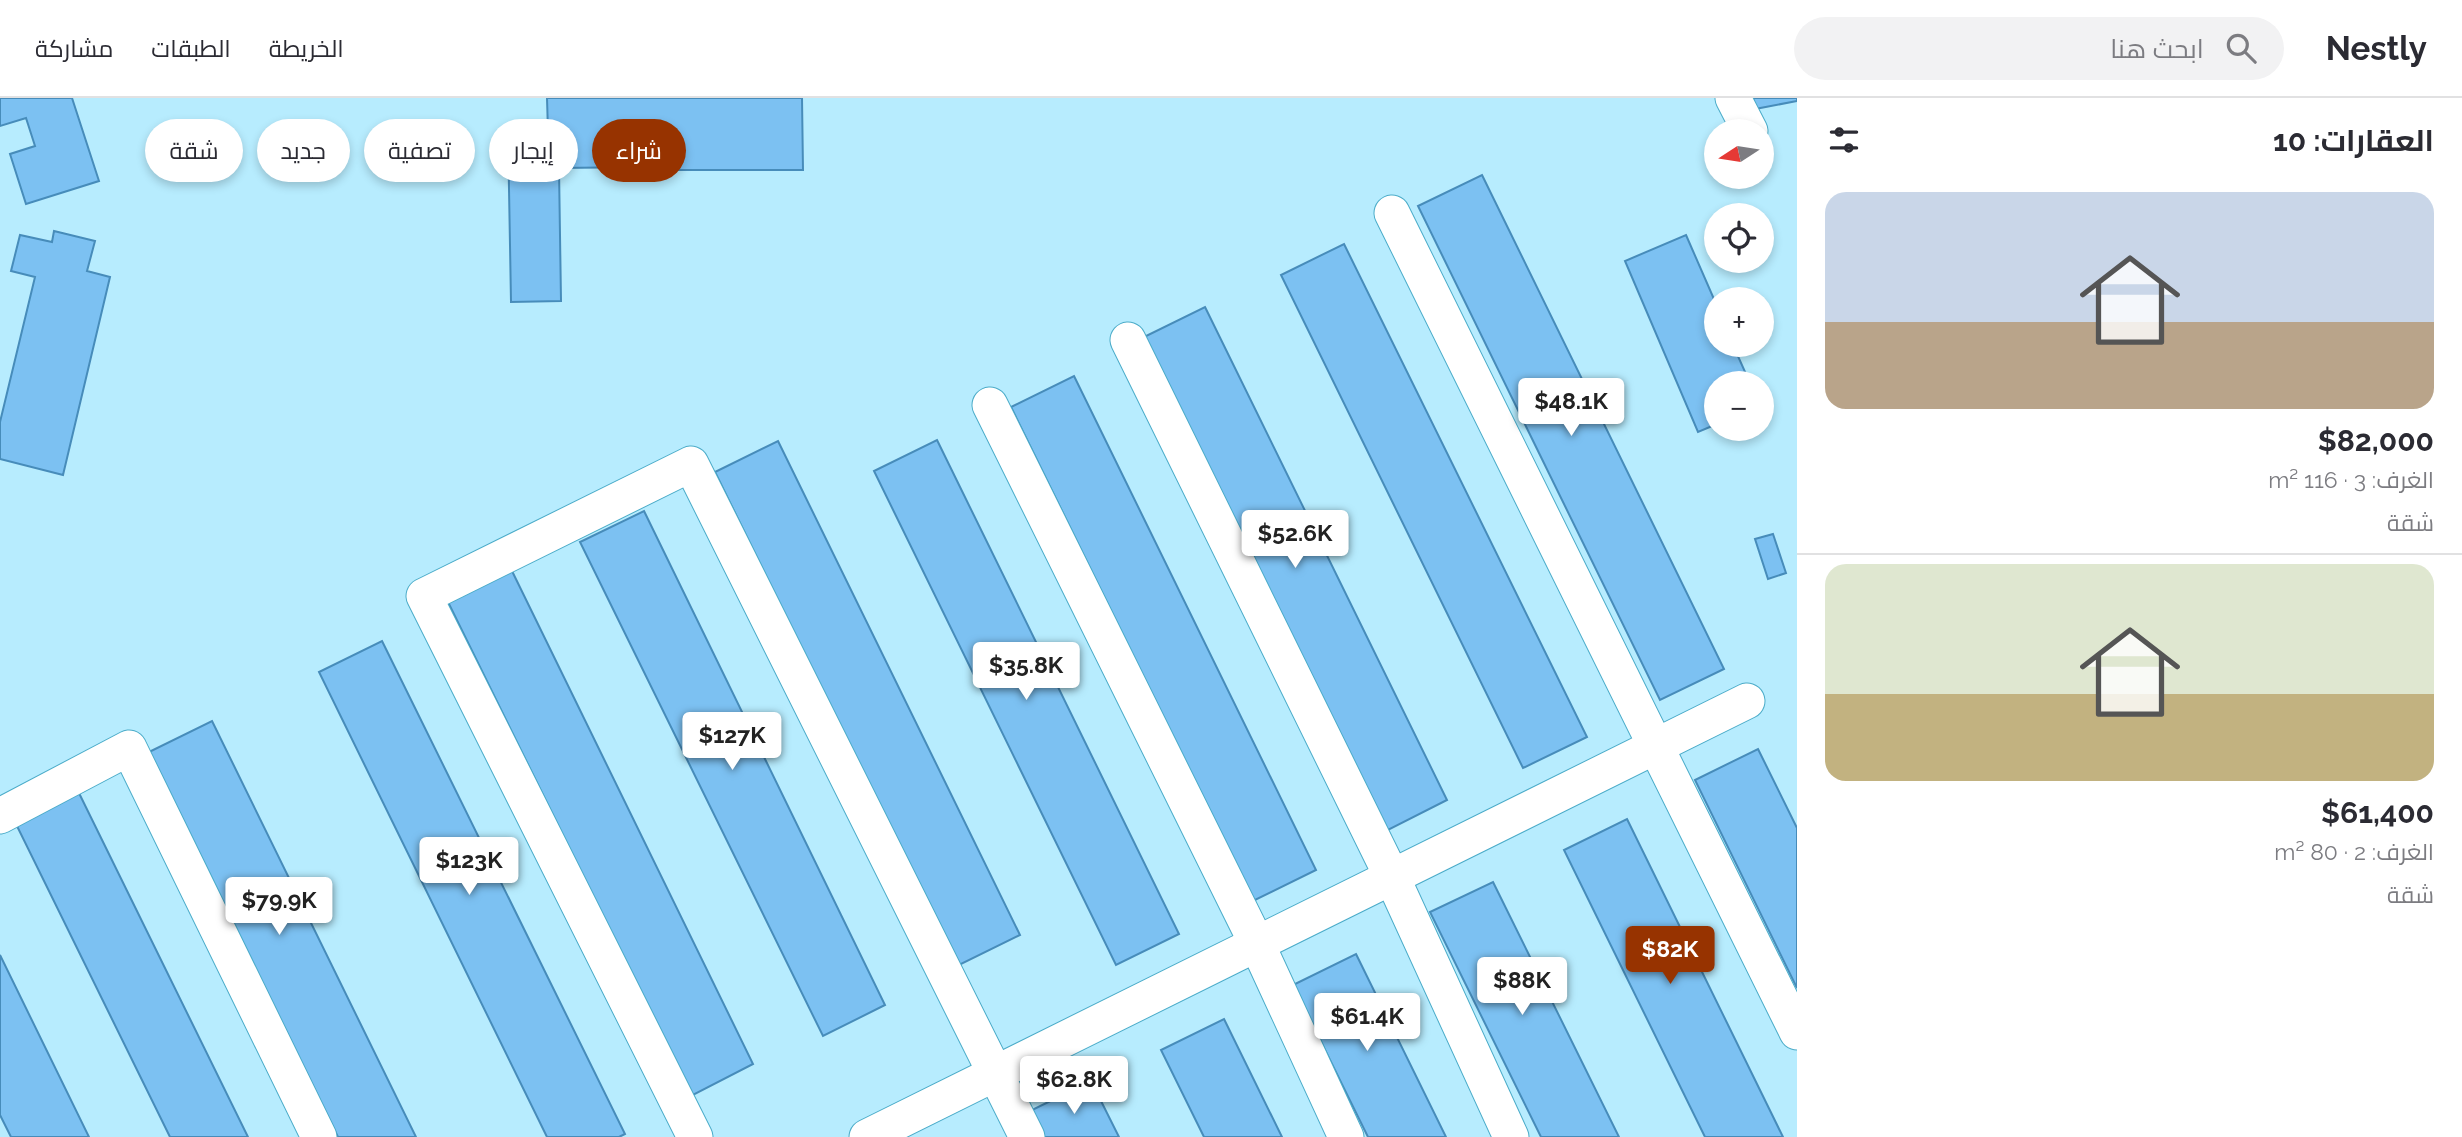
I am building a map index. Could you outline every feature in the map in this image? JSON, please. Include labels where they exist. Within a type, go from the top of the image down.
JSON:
[{"type":"lane","points":[[1732,98],[1743,119]]},
{"type":"lane","points":[[1392,213],[1797,1032]]},
{"type":"lane","points":[[1128,340],[1392,877],[1511,1137]]},
{"type":"lane","points":[[990,405],[1257,944],[1346,1137]]},
{"type":"lane","points":[[695,1137],[424,596],[691,464],[1027,1137]]},
{"type":"lane","points":[[867,1137],[1747,701]]},
{"type":"lane","points":[[0,816],[129,748],[320,1137]]},
{"type":"building","points":[[0,98],[72,98],[99,181],[26,204],[10,154],[35,146],[26,118],[0,126]]},
{"type":"building","points":[[547,98],[802,98],[803,170],[686,170],[686,119],[592,119],[592,168],[578,168],[578,119],[548,119]]},
{"type":"building","points":[[1753,98],[1797,98],[1797,101],[1755,109]]},
{"type":"building","points":[[1482,175],[1724,669],[1660,700],[1418,206]]},
{"type":"building","points":[[509,182],[559,182],[561,301],[511,302]]},
{"type":"building","points":[[54,231],[95,241],[87,271],[110,277],[63,475],[0,459],[0,422],[35,277],[11,271],[20,235],[52,242]]},
{"type":"building","points":[[1686,235],[1709,287],[1704,287],[1704,357],[1738,357],[1745,371],[1704,371],[1704,429],[1698,432],[1625,261]]},
{"type":"building","points":[[1344,244],[1587,737],[1523,768],[1281,275]]},
{"type":"building","points":[[1205,307],[1447,800],[1384,832],[1142,338]]},
{"type":"building","points":[[1074,376],[1316,870],[1253,901],[1011,407]]},
{"type":"building","points":[[937,440],[1179,934],[1116,965],[874,471]]},
{"type":"building","points":[[778,441],[1020,935],[957,966],[715,472]]},
{"type":"building","points":[[644,511],[885,1005],[823,1036],[580,542]]},
{"type":"building","points":[[1773,534],[1786,573],[1768,579],[1755,539]]},
{"type":"building","points":[[512,571],[753,1064],[691,1096],[448,602]]},
{"type":"building","points":[[382,641],[625,1134],[619,1137],[547,1137],[319,672]]},
{"type":"building","points":[[212,721],[416,1137],[338,1137],[149,752]]},
{"type":"building","points":[[1758,749],[1797,828],[1797,988],[1695,780]]},
{"type":"building","points":[[77,789],[248,1137],[170,1137],[14,820]]},
{"type":"building","points":[[1627,819],[1783,1137],[1705,1137],[1564,850]]},
{"type":"building","points":[[1493,882],[1619,1137],[1541,1137],[1430,912]]},
{"type":"building","points":[[1356,954],[1446,1137],[1368,1137],[1293,985]]},
{"type":"building","points":[[0,955],[89,1137],[11,1137],[0,1115]]},
{"type":"building","points":[[1224,1019],[1282,1137],[1204,1137],[1161,1050]]},
{"type":"building","points":[[1091,1081],[1119,1137],[1040,1137],[1028,1112]]}]
